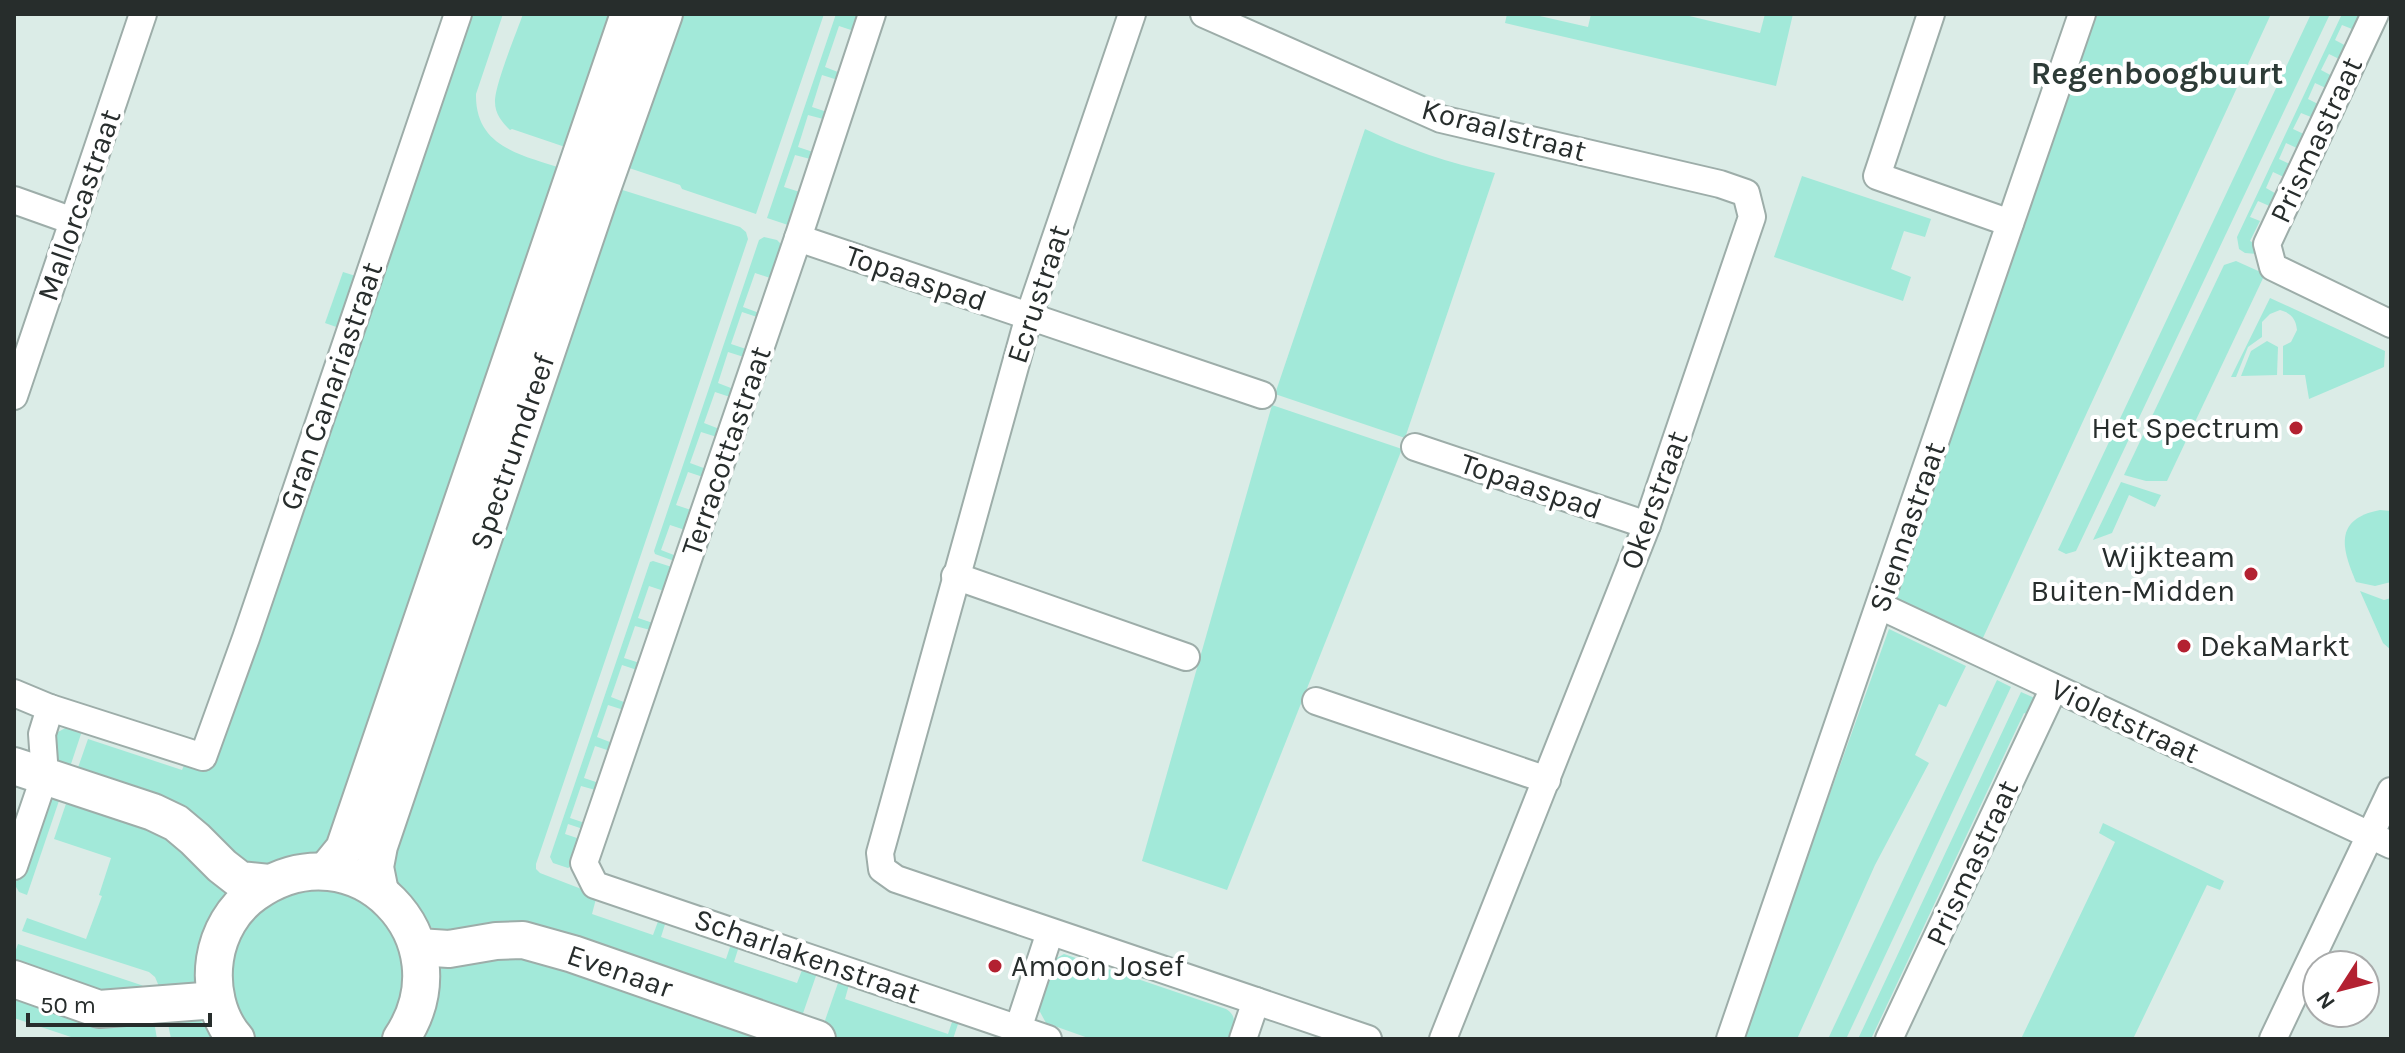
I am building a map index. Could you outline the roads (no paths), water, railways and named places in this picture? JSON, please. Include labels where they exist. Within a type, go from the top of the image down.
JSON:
[{"type":"main road","name":"Spectrumdreef","points":[[602,140],[629,14]]},
{"type":"main road","name":"Spectrumdreef","points":[[326,871],[344,849],[602,140],[664,14]]},
{"type":"main road","name":"Spectrumdreef","points":[[380,892],[375,867],[379,846],[582,197]]},
{"type":"main road","points":[[24,768],[153,812],[176,823],[240,880],[269,883]]},
{"type":"main road","points":[[236,1039],[229,1032],[216,1000],[213,973],[217,945],[229,920],[246,899],[269,883],[287,875],[326,871],[345,875],[380,892],[397,907],[410,926],[418,947],[422,973],[420,998],[412,1023],[401,1039]]},
{"type":"main road","name":"Evenaar","points":[[418,947],[449,949],[523,940],[573,954],[817,1039]]},
{"type":"main road","points":[[14,979],[99,1009],[216,1000]]},
{"type":"street","name":"Mallorcastraat","points":[[14,396],[143,14]]},
{"type":"street","name":"Gran Canariastraat","points":[[50,708],[203,757],[458,14]]},
{"type":"street","name":"Terracottastraat","points":[[595,885],[584,863],[872,14]]},
{"type":"street","name":"Ecrustraat","points":[[1050,932],[896,879],[882,869],[880,853],[1029,316],[1132,14]]},
{"type":"street","name":"Koraalstraat","points":[[1204,14],[1441,119],[1720,184],[1746,193],[1752,217]]},
{"type":"street","points":[[1931,14],[1877,176],[2010,223]]},
{"type":"street","name":"Siennastraat","points":[[1730,1039],[2082,14]]},
{"type":"street","name":"Prismastraat","points":[[2375,14],[2267,244],[2273,267],[2391,324]]},
{"type":"street","points":[[14,200],[73,221]]},
{"type":"street","name":"Okerstraat","points":[[1443,1039],[1647,525],[1752,217]]},
{"type":"street","name":"Topaaspad","points":[[798,238],[1262,395]]},
{"type":"street","name":"Topaaspad","points":[[1415,447],[1647,525]]},
{"type":"street","points":[[955,576],[1186,657]]},
{"type":"street","name":"Violetstraat","points":[[1880,606],[2380,840]]},
{"type":"street","name":"Prismastraat","points":[[1889,1039],[2054,688]]},
{"type":"street","points":[[14,693],[50,708],[42,734],[24,768],[14,866]]},
{"type":"street","points":[[1316,701],[1547,780]]},
{"type":"street","points":[[2273,1039],[2380,840],[2391,791]]},
{"type":"street","name":"Scharlakenstraat","points":[[595,885],[1048,1039]]},
{"type":"street","points":[[1018,1029],[1050,932],[1368,1039]]},
{"type":"street","points":[[1243,1039],[1256,1001]]},
{"type":"place","name":"Het Spectrum","points":[[2296,428]]},
{"type":"place","name":"Wijkteam Buiten-Midden","points":[[2251,574]]},
{"type":"place","name":"DekaMarkt","points":[[2184,646]]},
{"type":"place","name":"Amoon Josef","points":[[995,966]]},
{"type":"district","name":"Regenboogbuurt","points":[[2157,73]]}]
